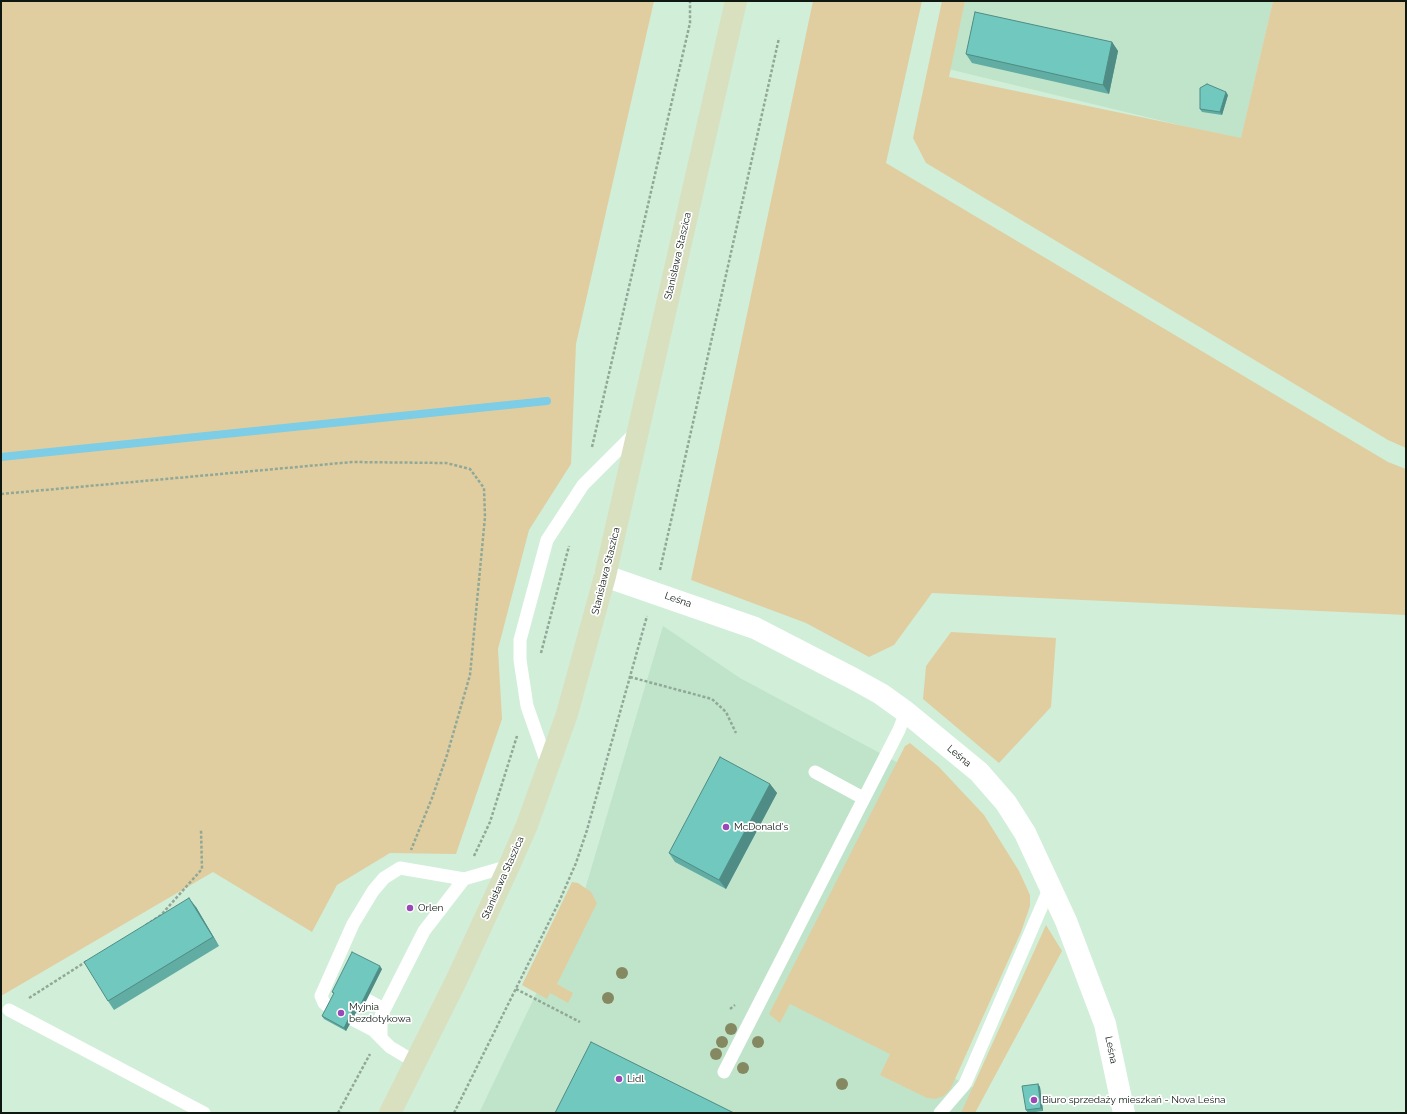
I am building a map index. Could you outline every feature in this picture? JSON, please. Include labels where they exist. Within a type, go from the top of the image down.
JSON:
[{"type":"main road","name":"Stanisława Staszica","points":[[390,1113],[456,980],[509,866],[548,767],[587,648],[639,430],[736,1]]},
{"type":"street","name":"Leśna","points":[[605,576],[755,628],[861,682],[906,712],[979,772],[1006,803],[1025,833],[1066,921],[1105,1024],[1124,1113]]},
{"type":"lane","points":[[548,767],[527,706],[520,660],[520,640],[522,632],[547,540],[583,484],[639,430]]},
{"type":"lane","points":[[724,1072],[899,730],[906,712]]},
{"type":"lane","points":[[815,772],[863,798]]},
{"type":"lane","points":[[330,1008],[324,1003],[321,996],[334,983],[353,924],[373,891],[384,878],[400,868],[464,879],[509,866]]},
{"type":"lane","points":[[381,1036],[381,1016],[424,931],[464,879]]},
{"type":"lane","points":[[940,1113],[965,1084],[1050,887]]},
{"type":"lane","points":[[367,1000],[384,1009]]},
{"type":"lane","points":[[9,1010],[204,1113]]},
{"type":"lane","points":[[352,1020],[373,1030],[381,1036],[390,1047],[415,1062]]},
{"type":"path","points":[[690,1],[690,23]]},
{"type":"path","points":[[1,494],[352,462],[446,463],[470,469],[484,488],[485,517],[470,675],[447,755],[432,798],[406,860],[400,868]]},
{"type":"path","points":[[630,677],[712,699],[726,712],[736,733]]},
{"type":"path","points":[[142,927],[161,915],[202,869],[201,830]]},
{"type":"path","points":[[9,1010],[88,960]]},
{"type":"path","points":[[516,989],[580,1022]]},
{"type":"path","points":[[338,1113],[366,1060],[381,1036]]},
{"type":"shaded area","points":[[1,1],[654,1],[576,344],[571,464],[529,530],[498,649],[502,719],[456,854],[390,853],[337,885],[312,932],[213,872],[1,996]]},
{"type":"shaded area","points":[[813,1],[922,1],[886,163],[1388,462],[1406,469],[1406,615],[932,593],[894,645],[869,657],[806,623],[691,580]]},
{"type":"shaded area","points":[[942,1],[965,1],[949,77],[1241,138],[1273,1],[1406,1],[1406,448],[1388,440],[926,163],[913,138]]},
{"type":"shaded area","points":[[965,1],[1273,1],[1241,140],[944,68]]},
{"type":"shaded area","points":[[663,626],[740,678],[904,766],[784,996],[976,1089],[965,1113],[479,1113],[583,896]]},
{"type":"shaded area","points":[[951,632],[1056,638],[1051,707],[999,763],[923,699],[926,666]]},
{"type":"shaded area","points":[[910,743],[939,767],[984,815],[1019,871],[1030,895],[1030,906],[1021,932],[951,1088],[944,1096],[935,1099],[927,1098],[880,1075],[890,1054],[790,1004],[780,1023],[769,1014],[905,746]]},
{"type":"shaded area","points":[[572,882],[578,883],[591,892],[597,903],[557,984],[573,993],[568,1003],[550,993],[547,999],[522,985]]},
{"type":"shaded area","points":[[1046,925],[1062,951],[975,1113],[961,1113]]},
{"type":"building","points":[[975,12],[1112,42],[1103,85],[966,54]]},
{"type":"building","points":[[1207,84],[1226,92],[1220,112],[1200,109],[1200,88]]},
{"type":"building","name":"McDonald's","points":[[720,757],[770,784],[719,880],[669,853]]},
{"type":"building","points":[[189,898],[213,937],[108,1001],[84,962]]},
{"type":"building","points":[[352,952],[380,966],[360,1006],[356,1004],[344,1028],[322,1016]]},
{"type":"building","name":"Lidl","points":[[591,1042],[734,1113],[555,1113]]},
{"type":"building","points":[[1038,1084],[1041,1108],[1026,1110],[1022,1086]]},
{"type":"waterway","points":[[1,457],[547,401]]},
{"type":"place","name":"McDonald's","points":[[726,827]]},
{"type":"place","name":"Orlen","points":[[410,908]]},
{"type":"place","name":"Myjnia bezdotykowa","points":[[341,1013]]},
{"type":"place","name":"Lidl","points":[[619,1079]]},
{"type":"place","name":"Biuro sprzedaży mieszkań - Nova Leśna","points":[[1034,1100]]}]
